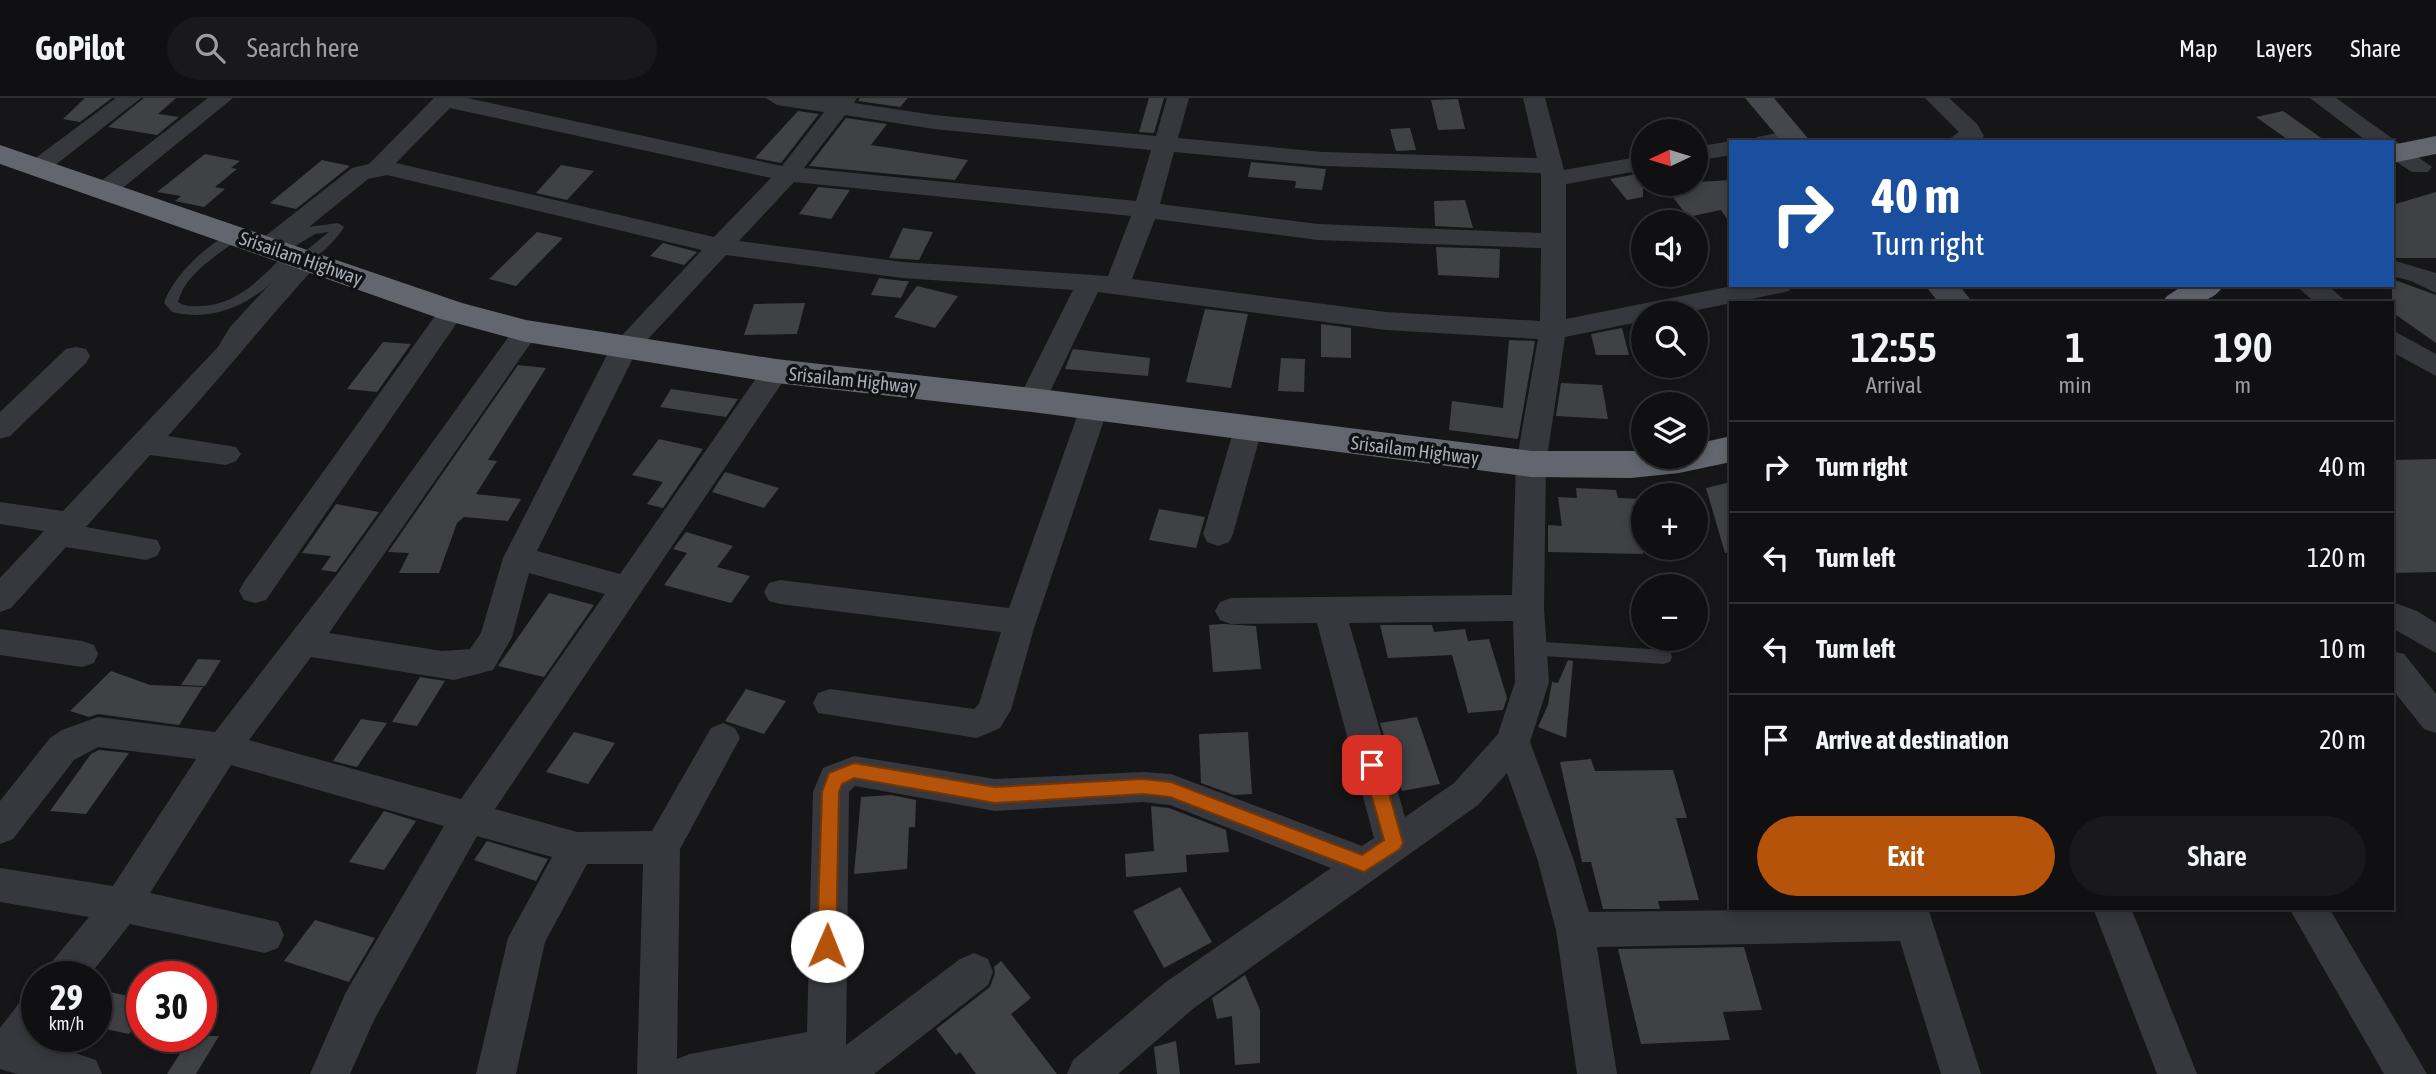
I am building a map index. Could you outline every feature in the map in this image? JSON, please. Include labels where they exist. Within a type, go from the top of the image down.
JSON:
[{"type":"highway","name":"Srisailam Highway","points":[[0,154],[452,311],[526,331],[776,371],[1032,400],[1531,464],[1609,469],[1686,460],[1729,449]]},
{"type":"highway","points":[[2181,301],[2205,287]]},
{"type":"street","points":[[37,168],[130,98]]},
{"type":"street","points":[[105,190],[222,98]]},
{"type":"street","points":[[777,98],[842,104],[934,122],[1323,159],[1553,172],[1631,164]]},
{"type":"street","points":[[1118,285],[1146,210],[1178,98]]},
{"type":"street","points":[[1087,1074],[1180,995],[1466,794],[1513,742],[1532,682],[1528,608],[1531,464],[1553,331],[1556,242],[1553,172],[1534,98]]},
{"type":"street","points":[[1759,98],[1795,139]]},
{"type":"street","points":[[1936,98],[1969,129],[1972,136],[1961,140]]},
{"type":"street","points":[[2321,98],[2384,140]]},
{"type":"street","points":[[378,168],[445,100],[788,174],[1146,210],[1318,232],[1556,242]]},
{"type":"street","points":[[303,642],[442,665],[469,664],[481,660],[496,637],[517,558],[625,347],[788,174],[842,104]]},
{"type":"street","points":[[1708,152],[1729,148]]},
{"type":"street","points":[[0,599],[67,530],[228,353],[253,337],[295,256],[360,173],[378,168],[719,246],[903,270],[1118,285],[1386,321],[1553,331],[1770,287]]},
{"type":"street","points":[[2394,269],[2431,278]]},
{"type":"street","points":[[1032,400],[1089,284]]},
{"type":"street","points":[[1943,287],[1955,301]]},
{"type":"street","points":[[2311,287],[2332,301]]},
{"type":"street","points":[[255,592],[452,311]]},
{"type":"street","points":[[77,961],[122,905],[223,748],[303,642],[526,331]]},
{"type":"street","points":[[2394,340],[2436,367]]},
{"type":"street","points":[[0,429],[76,356]]},
{"type":"street","points":[[330,1074],[360,1006],[468,819],[776,371]]},
{"type":"street","points":[[830,703],[977,724],[989,718],[994,710],[1094,408]]},
{"type":"street","points":[[1218,534],[1248,429]]},
{"type":"street","points":[[145,444],[226,454]]},
{"type":"street","points":[[0,513],[146,548]]},
{"type":"street","points":[[517,558],[627,588]]},
{"type":"street","points":[[780,592],[1021,622]]},
{"type":"street","points":[[1231,611],[1528,608]]},
{"type":"street","points":[[1329,610],[1379,853]]},
{"type":"street","points":[[2394,616],[2406,620],[2436,640]]},
{"type":"street","points":[[0,642],[82,654]]},
{"type":"street","points":[[2394,666],[2436,719]]},
{"type":"street","points":[[0,828],[62,749],[86,735],[98,732],[223,748],[577,848],[662,847]]},
{"type":"street","points":[[657,1074],[662,847],[723,738]]},
{"type":"street","points":[[1513,742],[1555,858],[1575,930],[1597,1074]]},
{"type":"street","points":[[830,1066],[831,792],[835,779],[844,774],[854,771],[995,795],[1143,786],[1171,790],[1379,853]]},
{"type":"street","points":[[496,1074],[527,938],[577,848]]},
{"type":"street","points":[[0,886],[122,905],[265,935]]},
{"type":"street","points":[[2113,910],[2177,1074]]},
{"type":"street","points":[[2309,910],[2407,1074]]},
{"type":"street","points":[[1575,930],[1911,916],[1961,1074]]},
{"type":"street","points":[[690,1074],[830,1066],[974,972]]},
{"type":"street","points":[[21,1030],[4,1050],[82,1074]]},
{"type":"lane","points":[[235,236],[210,255],[177,288],[170,303],[177,309],[225,308],[241,302],[295,256]]},
{"type":"lane","points":[[1530,648],[1664,657]]},
{"type":"building","points":[[85,98],[112,98],[80,122],[63,119]]},
{"type":"building","points":[[144,98],[176,98],[158,114],[179,117],[157,135],[108,127]]},
{"type":"building","points":[[860,98],[908,98],[900,107],[858,101]]},
{"type":"building","points":[[1149,98],[1164,98],[1154,133],[1139,132]]},
{"type":"building","points":[[1458,99],[1465,129],[1438,130],[1431,100]]},
{"type":"building","points":[[798,111],[819,114],[781,163],[755,158]]},
{"type":"building","points":[[2283,111],[2324,140],[2288,140],[2256,117]]},
{"type":"building","points":[[846,118],[887,124],[871,145],[968,160],[955,180],[809,166]]},
{"type":"building","points":[[1410,128],[1416,150],[1396,151],[1390,129]]},
{"type":"building","points":[[205,154],[240,161],[231,168],[237,169],[215,187],[225,189],[204,207],[175,201],[181,196],[157,192]]},
{"type":"building","points":[[322,160],[350,166],[296,209],[270,203]]},
{"type":"building","points":[[1251,162],[1326,169],[1322,190],[1295,188],[1296,181],[1248,177]]},
{"type":"building","points":[[561,165],[594,171],[567,200],[536,193]]},
{"type":"building","points":[[1631,175],[1631,196],[1643,197],[1627,200],[1610,179]]},
{"type":"building","points":[[1729,180],[1729,222],[1721,210],[1708,213],[1708,210],[1683,210],[1672,196],[1708,196],[1708,181]]},
{"type":"building","points":[[818,187],[850,190],[831,219],[799,214]]},
{"type":"building","points":[[2436,192],[2436,258],[2394,258],[2394,204]]},
{"type":"building","points":[[1465,200],[1473,228],[1435,226],[1434,201]]},
{"type":"building","points":[[903,228],[933,232],[919,260],[889,258]]},
{"type":"building","points":[[537,232],[563,238],[516,286],[489,279]]},
{"type":"building","points":[[663,243],[697,252],[684,265],[650,256]]},
{"type":"building","points":[[1436,247],[1500,249],[1499,278],[1438,275]]},
{"type":"building","points":[[879,278],[909,281],[901,298],[871,295]]},
{"type":"building","points":[[2394,280],[2436,295],[2436,343],[2394,313]]},
{"type":"building","points":[[917,286],[958,296],[935,328],[894,317]]},
{"type":"building","points":[[805,303],[797,334],[744,335],[754,304]]},
{"type":"building","points":[[1205,309],[1248,314],[1231,388],[1186,382]]},
{"type":"building","points":[[1321,324],[1351,328],[1351,358],[1321,357]]},
{"type":"building","points":[[1622,328],[1629,355],[1596,355],[1591,334]]},
{"type":"building","points":[[1509,340],[1535,341],[1518,439],[1449,430],[1452,401],[1503,408]]},
{"type":"building","points":[[383,342],[411,344],[377,392],[347,389]]},
{"type":"building","points":[[1073,349],[1150,358],[1148,376],[1065,369]]},
{"type":"building","points":[[1281,358],[1305,359],[1304,392],[1278,391]]},
{"type":"building","points":[[518,365],[546,368],[488,460],[497,461],[476,494],[521,499],[508,521],[464,517],[457,523],[439,573],[399,573],[409,553],[388,552]]},
{"type":"building","points":[[1561,383],[1602,385],[1608,419],[1556,416]]},
{"type":"building","points":[[671,389],[738,399],[726,417],[660,407]]},
{"type":"building","points":[[659,439],[703,449],[663,508],[647,504],[663,482],[632,475]]},
{"type":"building","points":[[2436,459],[2436,572],[2394,573],[2394,460]]},
{"type":"building","points":[[725,472],[779,488],[764,508],[712,492]]},
{"type":"building","points":[[1729,482],[1729,552],[1725,553],[1708,488]]},
{"type":"building","points":[[1576,488],[1616,490],[1618,498],[1631,499],[1631,554],[1548,552],[1548,525],[1562,526],[1558,497],[1577,498]]},
{"type":"building","points":[[336,504],[379,512],[336,572],[321,570],[331,556],[302,553]]},
{"type":"building","points":[[1159,509],[1205,517],[1196,548],[1149,540]]},
{"type":"building","points":[[686,532],[733,546],[717,567],[750,576],[731,603],[664,585],[687,553],[673,549]]},
{"type":"building","points":[[549,593],[594,605],[544,677],[498,666]]},
{"type":"building","points":[[1209,625],[1256,626],[1261,669],[1213,672]]},
{"type":"building","points":[[1380,625],[1432,625],[1434,632],[1465,629],[1468,641],[1489,639],[1507,698],[1503,710],[1468,713],[1452,655],[1388,658]]},
{"type":"building","points":[[198,659],[221,660],[205,686],[181,685]]},
{"type":"building","points":[[1568,660],[1573,661],[1566,738],[1538,727],[1548,705],[1552,682],[1558,683]]},
{"type":"building","points":[[111,671],[150,685],[203,687],[179,725],[98,714],[89,717],[70,711]]},
{"type":"building","points":[[420,677],[445,681],[417,726],[392,722]]},
{"type":"building","points":[[746,689],[786,701],[764,734],[725,721]]},
{"type":"building","points":[[1417,717],[1440,784],[1402,791],[1380,723]]},
{"type":"building","points":[[361,719],[387,723],[357,767],[333,761]]},
{"type":"building","points":[[574,732],[615,743],[588,784],[546,772]]},
{"type":"building","points":[[1248,732],[1252,794],[1234,795],[1201,783],[1199,734]]},
{"type":"building","points":[[99,750],[129,753],[86,814],[50,811],[91,754]]},
{"type":"building","points":[[1591,759],[1595,771],[1673,770],[1687,818],[1676,818],[1699,900],[1658,901],[1660,909],[1603,909],[1591,862],[1582,862],[1560,762]]},
{"type":"building","points":[[891,795],[916,800],[915,827],[909,827],[907,869],[854,874],[861,797]]},
{"type":"building","points":[[1151,806],[1169,808],[1226,830],[1229,852],[1186,855],[1187,872],[1126,877],[1125,854],[1154,851]]},
{"type":"building","points":[[384,811],[416,821],[384,870],[349,862]]},
{"type":"building","points":[[487,841],[548,859],[536,881],[474,860]]},
{"type":"building","points":[[1180,887],[1212,942],[1164,968],[1133,911]]},
{"type":"building","points":[[315,920],[375,938],[349,982],[284,961]]},
{"type":"building","points":[[1744,947],[1762,1010],[1723,1012],[1730,1040],[1641,1044],[1618,949]]},
{"type":"building","points":[[1001,961],[1031,998],[1011,1014],[1057,1074],[976,1074],[960,1052],[956,1055],[936,1029],[990,987],[995,973],[994,967]]},
{"type":"building","points":[[1245,975],[1260,1010],[1260,1063],[1235,1065],[1232,1016],[1217,1019],[1212,998]]},
{"type":"building","points":[[112,992],[126,996],[126,1033],[112,1030]]},
{"type":"building","points":[[1176,1041],[1180,1074],[1157,1074],[1154,1047]]},
{"type":"building","points":[[181,1052],[209,1052],[196,1074],[167,1074]]},
{"type":"route","points":[[827,946],[831,792],[835,779],[844,774],[854,771],[995,795],[1143,786],[1171,790],[1364,864],[1394,843],[1372,765]]}]
